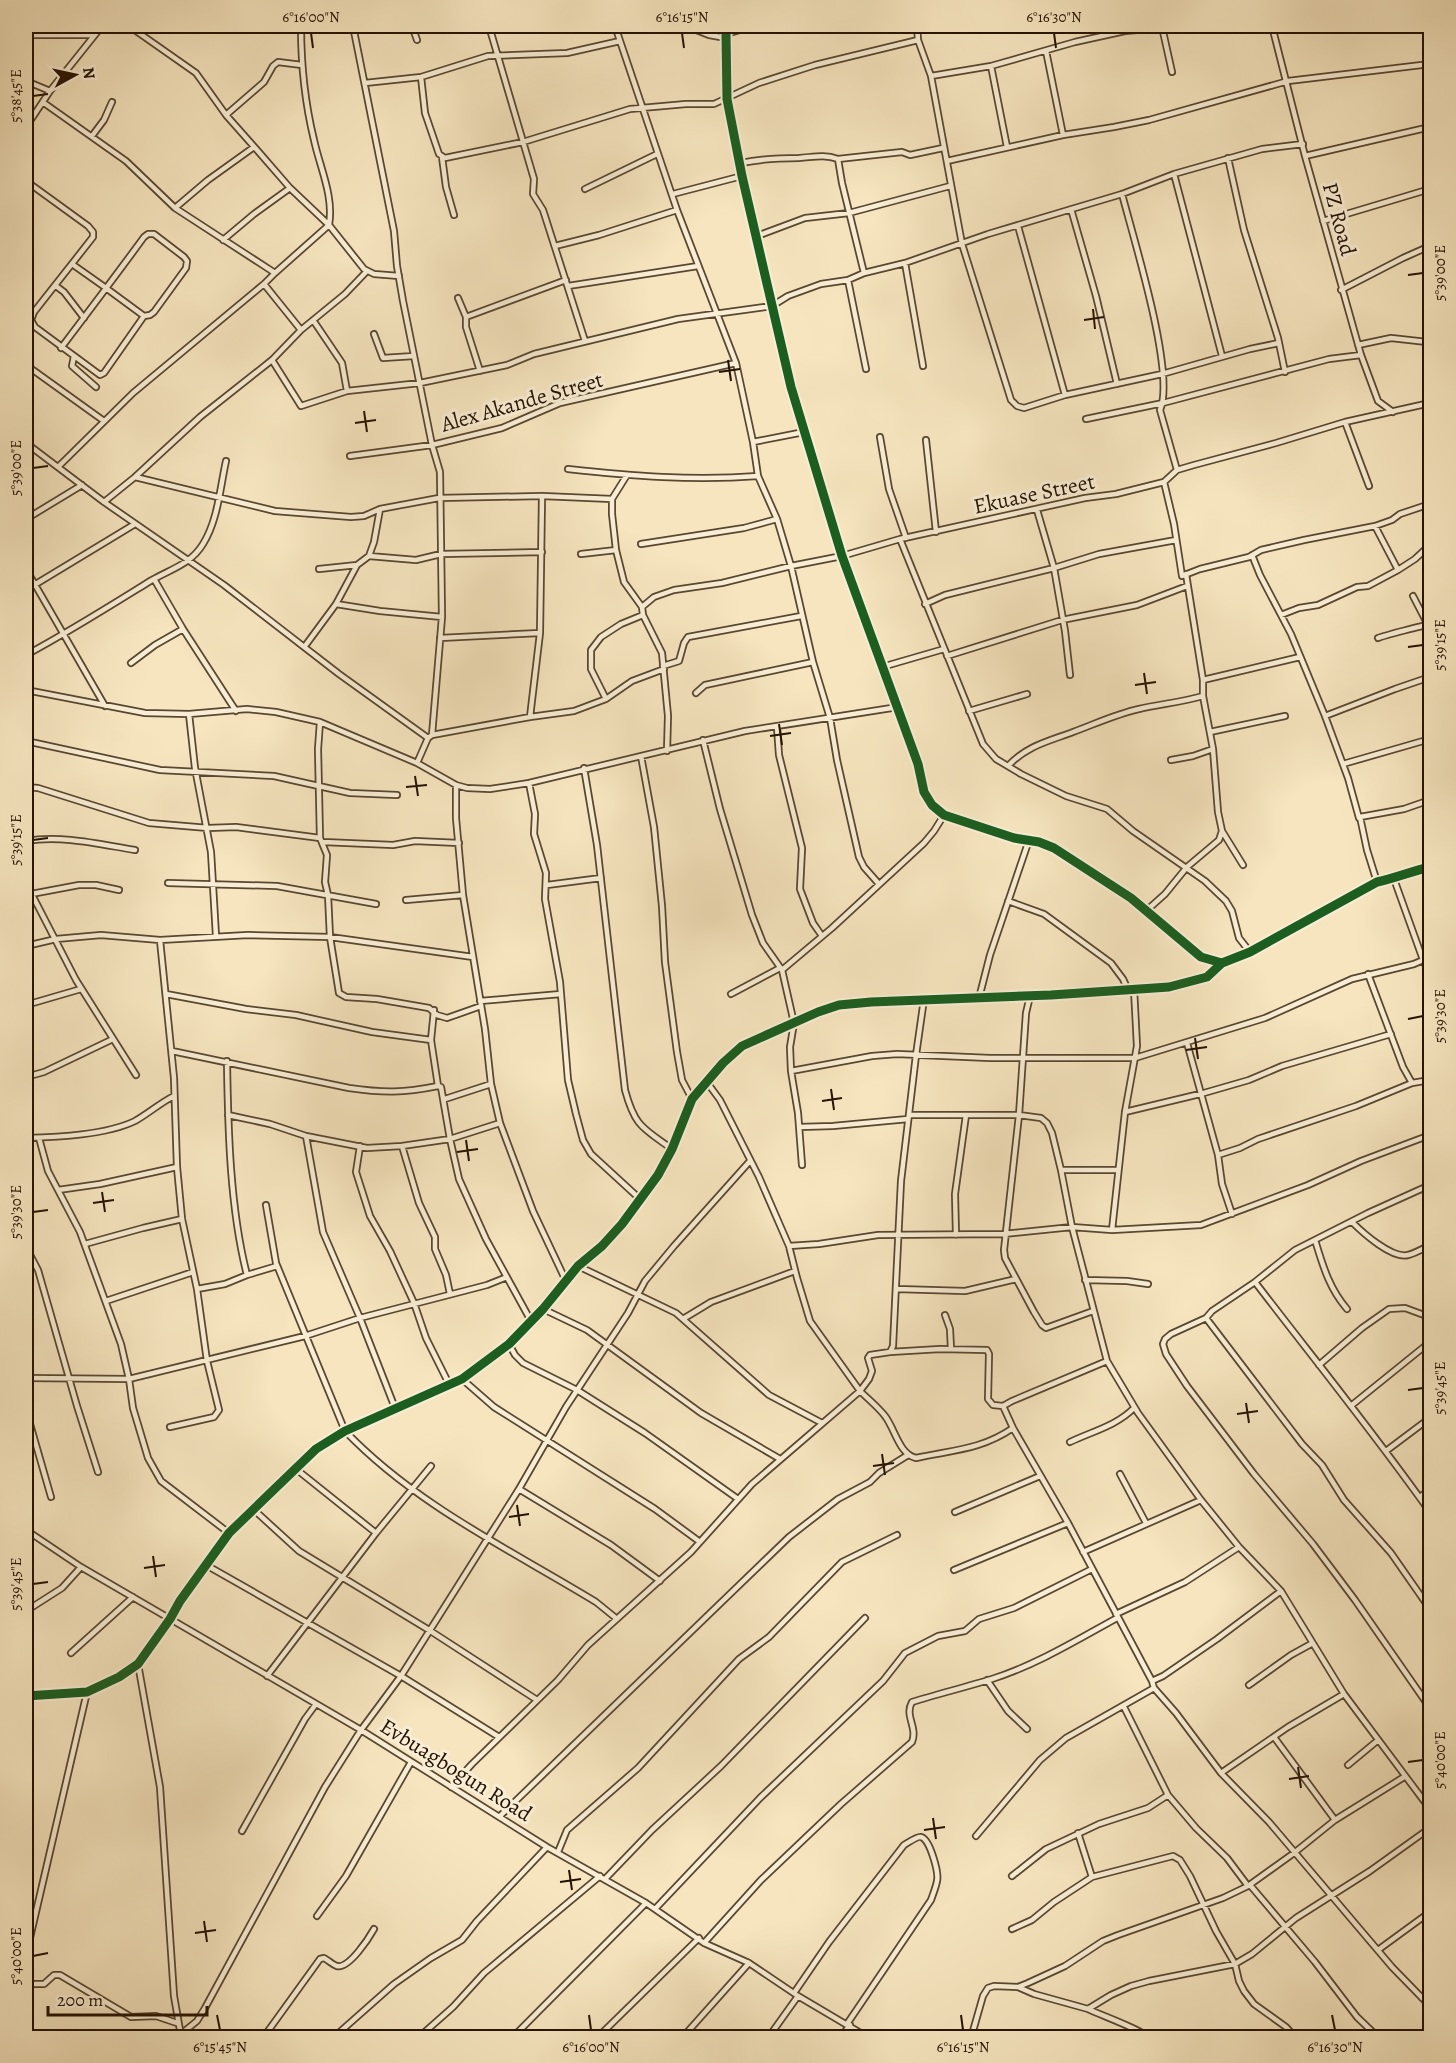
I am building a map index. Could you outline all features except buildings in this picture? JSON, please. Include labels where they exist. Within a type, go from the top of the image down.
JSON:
[{"type":"street","points":[[26,128],[50,91],[92,35],[102,26]]},
{"type":"street","points":[[129,26],[196,73],[226,115],[290,188],[329,225],[367,271],[374,274],[399,276]]},
{"type":"street","points":[[58,466],[133,393],[264,284],[329,225],[331,215],[329,195],[312,133],[302,65],[301,26]]},
{"type":"street","points":[[353,26],[394,231],[399,276],[414,356],[432,445],[440,472],[442,617],[430,736],[417,763]]},
{"type":"street","points":[[412,26],[417,40]]},
{"type":"street","points":[[489,26],[534,178],[534,194],[543,210],[585,340]]},
{"type":"street","points":[[615,26],[677,210],[736,363],[758,476],[777,519],[791,566],[801,616],[830,718],[859,857],[864,867],[879,884]]},
{"type":"street","points":[[686,26],[709,35],[726,36],[754,26]]},
{"type":"street","points":[[727,26],[727,99],[772,306],[804,432],[842,556],[918,764],[924,792],[932,805],[944,814],[1014,838],[1040,842],[1054,848],[1131,898],[1201,957],[1222,963]]},
{"type":"street","points":[[917,26],[918,40],[931,76],[962,244],[1011,400],[1017,406],[1024,408],[1065,395],[1162,374],[1222,356],[1279,343]]},
{"type":"street","points":[[931,76],[991,66],[1115,33],[1183,26]]},
{"type":"street","points":[[1232,26],[1250,28],[1256,26]]},
{"type":"street","name":"PZ Road","points":[[1272,26],[1341,290],[1361,355],[1378,401],[1393,412]]},
{"type":"street","points":[[1428,26],[1430,34]]},
{"type":"street","points":[[1162,27],[1172,72]]},
{"type":"street","points":[[26,35],[92,35]]},
{"type":"street","points":[[442,157],[523,142],[643,107],[714,104],[759,83],[815,64],[918,40]]},
{"type":"street","points":[[365,83],[421,77],[496,55],[567,53],[620,41]]},
{"type":"street","points":[[1046,51],[1063,135]]},
{"type":"street","points":[[226,115],[264,82],[273,66],[278,62],[302,65]]},
{"type":"street","points":[[947,161],[1063,135],[1149,120],[1288,81],[1431,64]]},
{"type":"street","points":[[991,66],[1008,147]]},
{"type":"street","points":[[421,77],[425,113],[442,157],[454,215]]},
{"type":"street","points":[[26,81],[50,91]]},
{"type":"street","points":[[92,136],[104,120],[112,102]]},
{"type":"street","points":[[44,103],[126,160],[176,208],[275,273]]},
{"type":"street","points":[[1305,156],[1431,127]]},
{"type":"street","points":[[272,360],[301,406],[347,392],[420,383],[480,370],[585,340],[678,319],[772,306],[788,296],[821,284],[848,280],[864,273],[904,263],[1122,194],[1174,174],[1262,149],[1303,144]]},
{"type":"street","points":[[176,208],[200,186],[254,147]]},
{"type":"street","points":[[741,163],[769,158],[803,158],[815,155],[838,159],[902,152],[910,155],[943,148]]},
{"type":"street","points":[[585,189],[657,154]]},
{"type":"street","points":[[1228,158],[1244,230],[1279,343],[1285,372]]},
{"type":"street","points":[[838,159],[864,273]]},
{"type":"street","points":[[1174,174],[1222,356]]},
{"type":"street","points":[[673,194],[742,176]]},
{"type":"street","points":[[26,181],[93,232],[93,237],[34,312],[31,320],[35,327],[94,373],[100,375],[104,373],[144,316],[154,312],[186,268],[187,261],[154,234],[148,234],[62,348]]},
{"type":"street","points":[[757,236],[806,218],[849,213],[950,186]]},
{"type":"street","points":[[223,240],[290,188]]},
{"type":"street","points":[[1323,220],[1431,189]]},
{"type":"street","points":[[1122,194],[1154,318],[1163,364],[1163,403],[1160,410],[1177,470]]},
{"type":"street","points":[[1071,209],[1118,384]]},
{"type":"street","points":[[555,246],[677,210]]},
{"type":"street","points":[[1018,226],[1065,395]]},
{"type":"street","points":[[1341,290],[1402,258],[1431,246]]},
{"type":"street","points":[[904,263],[923,366]]},
{"type":"street","points":[[72,264],[144,316]]},
{"type":"street","points":[[466,317],[567,283],[698,266]]},
{"type":"street","points":[[104,502],[135,477],[200,417],[272,360],[301,330],[345,294],[367,271]]},
{"type":"street","points":[[848,280],[866,369]]},
{"type":"street","points":[[264,284],[301,330]]},
{"type":"street","points":[[56,286],[64,292],[84,318]]},
{"type":"street","points":[[458,298],[466,317],[466,327],[480,370]]},
{"type":"street","points":[[313,320],[342,363],[347,392]]},
{"type":"street","points":[[374,334],[383,358],[414,356]]},
{"type":"street","points":[[1358,345],[1391,338],[1427,342],[1431,339]]},
{"type":"street","points":[[1086,419],[1163,403],[1285,372],[1329,358],[1361,355]]},
{"type":"street","points":[[74,357],[72,366],[96,387]]},
{"type":"street","name":"Alex Akande Street","points":[[350,456],[432,445],[502,428],[560,404],[736,363]]},
{"type":"street","points":[[26,365],[104,421]]},
{"type":"street","name":"Ekuase Street","points":[[642,607],[654,597],[674,590],[722,583],[842,556],[903,538],[1164,482],[1177,470],[1345,422],[1431,403]]},
{"type":"street","points":[[1345,422],[1369,486]]},
{"type":"street","points":[[753,442],[804,432]]},
{"type":"street","points":[[880,436],[889,489],[925,604],[983,744],[989,753],[1008,766],[1066,796],[1107,809],[1133,831],[1186,867],[1226,901],[1232,911],[1239,939],[1250,952]]},
{"type":"street","points":[[926,440],[936,532]]},
{"type":"street","points":[[26,443],[104,502],[190,560],[339,674],[430,736],[574,711],[606,699],[632,681],[679,661],[684,643],[688,638],[801,616]]},
{"type":"street","points":[[26,655],[63,636],[154,579],[190,560],[203,545],[213,525],[226,461]]},
{"type":"street","points":[[567,469],[627,475],[704,478],[758,476]]},
{"type":"street","points":[[627,475],[612,499],[616,550],[624,582],[642,607],[643,615],[662,653],[668,716],[667,751]]},
{"type":"street","points":[[135,477],[275,512],[351,517],[439,498],[542,496],[612,499]]},
{"type":"street","points":[[1164,482],[1182,576],[1252,555],[1261,550],[1375,526],[1392,520],[1400,514],[1431,504]]},
{"type":"street","points":[[26,519],[82,485]]},
{"type":"street","points":[[530,717],[540,633],[542,496]]},
{"type":"street","points":[[305,646],[336,604],[357,565],[369,556],[380,509]]},
{"type":"street","points":[[1037,510],[1054,568],[1070,675]]},
{"type":"street","points":[[641,544],[744,528],[777,519]]},
{"type":"street","points":[[26,590],[135,524]]},
{"type":"street","points":[[1375,526],[1398,570]]},
{"type":"street","points":[[925,604],[945,595],[1054,568],[1099,554],[1176,540]]},
{"type":"street","points":[[1281,615],[1299,608],[1318,605],[1357,587],[1368,586],[1415,559],[1431,545]]},
{"type":"street","points":[[581,554],[616,550]]},
{"type":"street","points":[[369,556],[416,560],[441,554],[542,552]]},
{"type":"street","points":[[1252,555],[1325,716],[1360,817],[1377,882]]},
{"type":"street","points":[[319,569],[357,565]]},
{"type":"street","points":[[26,569],[105,706]]},
{"type":"street","points":[[1186,574],[1203,680],[1203,696],[1213,749],[1218,812],[1222,831],[1243,865]]},
{"type":"street","points":[[154,579],[236,711]]},
{"type":"street","points":[[947,656],[1062,620],[1137,605],[1187,586]]},
{"type":"street","points":[[1413,596],[1429,624],[1431,634]]},
{"type":"street","points":[[336,604],[442,617]]},
{"type":"street","points":[[606,699],[591,669],[591,650],[601,638],[621,624],[643,615]]},
{"type":"street","points":[[1378,638],[1410,630],[1421,624],[1429,624]]},
{"type":"street","points":[[131,663],[154,645],[183,629]]},
{"type":"street","points":[[440,638],[540,633]]},
{"type":"street","points":[[882,667],[944,649]]},
{"type":"street","points":[[1203,680],[1300,657]]},
{"type":"street","points":[[696,693],[705,685],[813,662]]},
{"type":"street","points":[[1325,716],[1395,688],[1431,677]]},
{"type":"street","points":[[26,690],[145,712],[189,714],[247,709],[276,712],[320,722],[417,763],[456,785],[490,789],[529,783],[584,768],[667,751],[703,740],[898,707]]},
{"type":"street","points":[[969,711],[1027,694]]},
{"type":"street","points":[[1008,766],[1017,756],[1039,743],[1139,709],[1203,696]]},
{"type":"street","points":[[189,714],[196,772],[208,828],[214,884],[216,936]]},
{"type":"street","points":[[1210,732],[1285,716]]},
{"type":"street","points":[[320,722],[318,784],[321,840],[327,855],[325,882],[328,895],[330,937],[340,995],[419,1005],[434,1011],[441,1017],[447,1017],[481,1004],[561,994]]},
{"type":"street","points":[[777,727],[779,755],[802,848],[800,889],[813,923],[822,936]]},
{"type":"street","points":[[703,740],[720,809],[752,915],[763,943],[781,969],[794,1023],[790,1047],[791,1071],[802,1165]]},
{"type":"street","points":[[1343,764],[1431,740]]},
{"type":"street","points":[[26,741],[160,770],[274,776],[350,793],[398,795]]},
{"type":"street","points":[[1171,760],[1213,749]]},
{"type":"street","points":[[641,756],[654,827],[663,915],[665,962],[676,1052],[682,1080],[692,1099]]},
{"type":"street","points":[[584,768],[601,878],[625,1090],[633,1115],[639,1125],[672,1149]]},
{"type":"street","points":[[529,783],[535,814],[534,834],[546,873],[545,899],[561,994],[568,1080],[583,1140],[591,1154],[640,1199]]},
{"type":"street","points":[[456,785],[463,895],[481,1004],[491,1084],[500,1123],[533,1211],[566,1281]]},
{"type":"street","points":[[26,787],[38,788],[149,824],[208,828],[236,827],[321,840],[393,844],[415,841],[459,843]]},
{"type":"street","points":[[1360,817],[1404,809],[1431,800]]},
{"type":"street","points":[[731,994],[781,969],[822,936],[924,843],[944,814]]},
{"type":"street","points":[[1146,911],[1165,894],[1186,867],[1219,840],[1222,831]]},
{"type":"street","points":[[26,840],[48,838],[72,840],[135,850]]},
{"type":"street","points":[[979,998],[990,955],[1029,840]]},
{"type":"street","points":[[26,1696],[87,1692],[119,1677],[138,1664],[229,1533],[316,1449],[345,1431],[462,1379],[509,1344],[543,1309],[578,1266],[602,1246],[622,1224],[658,1175],[672,1149],[692,1099],[742,1046],[839,1005],[1169,987],[1195,981],[1207,977],[1222,963],[1250,952],[1377,882],[1431,867]]},
{"type":"street","points":[[547,885],[601,878]]},
{"type":"street","points":[[1394,879],[1423,960],[1431,975]]},
{"type":"street","points":[[26,883],[28,894],[56,939],[81,989],[136,1075]]},
{"type":"street","points":[[168,883],[277,886],[376,904]]},
{"type":"street","points":[[28,894],[79,885],[96,885],[118,890]]},
{"type":"street","points":[[406,900],[463,895]]},
{"type":"street","points":[[1008,901],[1044,914],[1111,963],[1131,989],[1137,1046],[1125,1112],[1113,1230]]},
{"type":"street","points":[[26,946],[56,939],[101,935],[160,940],[248,935],[330,937],[473,957]]},
{"type":"street","points":[[160,940],[172,1051],[177,1167],[182,1219],[197,1289],[207,1361],[219,1403],[218,1414],[214,1418],[170,1427]]},
{"type":"street","points":[[791,1071],[897,1053],[990,1058],[1135,1058],[1265,1018],[1331,987],[1368,974],[1423,960]]},
{"type":"street","points":[[1368,974],[1403,1067],[1412,1083]]},
{"type":"street","points":[[26,1005],[81,989]]},
{"type":"street","points":[[166,994],[246,1009],[296,1014],[372,1032],[431,1040]]},
{"type":"street","points":[[1030,996],[1026,1013],[1019,1114],[1004,1234],[1005,1258],[1034,1312],[1046,1328],[1093,1311]]},
{"type":"street","points":[[890,1352],[893,1346],[901,1181],[924,999]]},
{"type":"street","points":[[434,1011],[431,1040],[438,1086],[441,1087],[444,1100],[459,1179],[486,1239],[531,1321]]},
{"type":"street","points":[[1125,1112],[1249,1080],[1317,1055],[1391,1034]]},
{"type":"street","points":[[26,1077],[44,1072],[113,1040]]},
{"type":"street","points":[[1187,1042],[1218,1155],[1222,1184],[1232,1214]]},
{"type":"street","points":[[172,1051],[349,1089],[378,1093],[404,1093],[438,1086]]},
{"type":"street","points":[[227,1061],[228,1115],[236,1203],[247,1275]]},
{"type":"street","points":[[1218,1155],[1356,1106],[1412,1083],[1431,1080]]},
{"type":"street","points":[[706,1082],[720,1100],[789,1246],[810,1321],[860,1391],[884,1415],[908,1455],[916,1458],[982,1444],[997,1439],[1013,1428]]},
{"type":"street","points":[[444,1100],[491,1084]]},
{"type":"street","points":[[26,1138],[99,1131],[122,1126],[174,1096]]},
{"type":"street","points":[[799,1127],[833,1126],[909,1117],[1019,1114],[1041,1118],[1047,1123],[1052,1133],[1072,1227],[1107,1361],[1134,1408],[1201,1500],[1239,1547],[1281,1592],[1311,1644],[1344,1694],[1404,1777],[1431,1809]]},
{"type":"street","points":[[228,1115],[270,1124],[306,1136],[360,1146],[402,1146],[450,1139],[500,1123]]},
{"type":"street","points":[[956,1235],[954,1194],[966,1115]]},
{"type":"street","points":[[789,1246],[878,1235],[1004,1234],[1072,1227],[1113,1230],[1201,1225],[1431,1135]]},
{"type":"street","points":[[306,1136],[323,1232],[395,1408]]},
{"type":"street","points":[[39,1138],[48,1171],[85,1244],[121,1344],[133,1408],[148,1458],[161,1481],[229,1533]]},
{"type":"street","points":[[360,1146],[356,1172],[370,1216],[390,1251],[414,1303],[426,1338],[449,1384]]},
{"type":"street","points":[[402,1146],[419,1203],[435,1237],[435,1249],[446,1275],[450,1294]]},
{"type":"street","points":[[179,2037],[197,2021],[325,1788],[361,1730],[401,1676],[487,1537],[519,1490],[577,1390],[645,1281],[750,1161]]},
{"type":"street","points":[[58,1190],[100,1184],[177,1167]]},
{"type":"street","points":[[1061,1170],[1118,1170]]},
{"type":"street","points":[[1431,1185],[1295,1250],[1255,1282],[1212,1311],[1206,1318],[1171,1334],[1163,1344],[1166,1354],[1247,1465],[1313,1544],[1431,1708]]},
{"type":"street","points":[[266,1205],[277,1266],[345,1431],[364,1452],[411,1491],[447,1515],[596,1602],[617,1619]]},
{"type":"street","points":[[85,1244],[143,1227],[182,1219]]},
{"type":"street","points":[[1352,1222],[1368,1238],[1397,1254],[1407,1256],[1431,1245]]},
{"type":"street","points":[[1315,1240],[1326,1278],[1338,1299],[1347,1309]]},
{"type":"street","points":[[26,1247],[38,1270],[98,1472]]},
{"type":"street","points":[[197,1289],[225,1284],[277,1266]]},
{"type":"street","points":[[578,1266],[676,1313],[769,1395],[822,1423]]},
{"type":"street","points":[[683,1319],[711,1302],[795,1271]]},
{"type":"street","points":[[106,1301],[193,1272]]},
{"type":"street","points":[[26,1378],[129,1379],[305,1336],[360,1318],[487,1285],[507,1277]]},
{"type":"street","points":[[896,1289],[965,1291],[1016,1279]]},
{"type":"street","points":[[1085,1280],[1148,1284]]},
{"type":"street","points":[[1255,1282],[1352,1405],[1431,1512]]},
{"type":"street","points":[[1319,1365],[1362,1328],[1389,1309],[1405,1308],[1424,1315],[1431,1313]]},
{"type":"street","points":[[543,1309],[608,1343],[701,1413],[780,1459]]},
{"type":"street","points":[[945,1315],[950,1329],[951,1349]]},
{"type":"street","points":[[1206,1318],[1302,1444],[1322,1465],[1344,1500],[1391,1553],[1431,1609]]},
{"type":"street","points":[[1352,1405],[1431,1342]]},
{"type":"street","points":[[509,1344],[524,1363],[577,1390],[645,1433],[738,1499]]},
{"type":"street","points":[[451,1787],[558,1680],[588,1645],[700,1542],[752,1484],[860,1391],[872,1371],[868,1358],[870,1355],[951,1349],[987,1350],[990,1354],[988,1399],[993,1405],[1004,1406],[1107,1361]]},
{"type":"street","points":[[462,1379],[494,1407],[655,1509],[700,1542]]},
{"type":"street","points":[[1004,1406],[1013,1428],[1068,1523],[1154,1688],[1176,1713],[1221,1773],[1269,1822],[1378,1950],[1431,2006]]},
{"type":"street","points":[[1070,1442],[1111,1425],[1125,1417],[1134,1408]]},
{"type":"street","points":[[26,1410],[51,1497]]},
{"type":"street","points":[[1386,1451],[1431,1418]]},
{"type":"street","points":[[499,1817],[789,1538],[838,1498],[870,1482],[879,1473],[908,1455]]},
{"type":"street","points":[[267,1676],[376,1533],[431,1466]]},
{"type":"street","points":[[296,1469],[376,1533]]},
{"type":"street","points":[[1120,1474],[1146,1523]]},
{"type":"street","points":[[955,1512],[1040,1476]]},
{"type":"street","points":[[1420,1497],[1431,1489]]},
{"type":"street","points":[[519,1490],[611,1545],[660,1581]]},
{"type":"street","points":[[1083,1552],[1201,1500]]},
{"type":"street","points":[[253,1509],[298,1551],[429,1630],[537,1700]]},
{"type":"street","points":[[954,1570],[1068,1523]]},
{"type":"street","name":"Evbuagbogun Road","points":[[27,1533],[81,1567],[361,1730],[547,1847],[646,1903],[704,1942],[749,1963],[796,1995],[869,2037]]},
{"type":"street","points":[[558,1852],[567,1830],[638,1768],[739,1659],[769,1637],[842,1562],[897,1534]]},
{"type":"street","points":[[704,1942],[761,1880],[841,1804],[912,1742],[915,1732],[909,1714],[912,1702],[987,1680],[1055,1652],[1117,1616],[1185,1582],[1239,1547]]},
{"type":"street","points":[[206,1565],[401,1676],[499,1737]]},
{"type":"street","points":[[26,1611],[62,1587],[81,1567]]},
{"type":"street","points":[[655,1909],[760,1798],[883,1681],[905,1653],[938,1636],[965,1631],[979,1619],[1014,1608],[1092,1569]]},
{"type":"street","points":[[1152,1681],[1217,1639],[1281,1592]]},
{"type":"street","points":[[71,1653],[133,1597]]},
{"type":"street","points":[[418,2037],[453,2007],[484,1973],[603,1878],[721,1766],[865,1618]]},
{"type":"street","points":[[1249,1685],[1296,1651],[1311,1644]]},
{"type":"street","points":[[138,1664],[160,1787],[179,2037]]},
{"type":"street","points":[[987,1680],[1008,1711],[1027,1729]]},
{"type":"street","points":[[976,1836],[1040,1760],[1066,1738],[1154,1688]]},
{"type":"street","points":[[26,1955],[87,1692]]},
{"type":"street","points":[[1221,1773],[1344,1694]]},
{"type":"street","points":[[242,1831],[305,1719],[316,1704]]},
{"type":"street","points":[[1124,1707],[1168,1796],[1227,1858],[1286,1926],[1357,2017],[1379,2037]]},
{"type":"street","points":[[1274,1737],[1335,1820]]},
{"type":"street","points":[[1348,1765],[1377,1741]]},
{"type":"street","points":[[317,1916],[346,1876],[411,1762]]},
{"type":"street","points":[[1018,1987],[1065,1966],[1103,1941],[1249,1886],[1335,1820],[1404,1777]]},
{"type":"street","points":[[1012,1876],[1046,1849],[1078,1833],[1148,1808],[1168,1796]]},
{"type":"street","points":[[1088,2010],[1111,1995],[1131,1986],[1235,1964],[1252,1954],[1286,1926],[1431,1828]]},
{"type":"street","points":[[1078,1833],[1092,1877]]},
{"type":"street","points":[[768,2037],[829,1942],[904,1845],[921,1837],[928,1843],[937,1869],[938,1880],[931,1900],[840,2037]]},
{"type":"street","points":[[333,2037],[394,1984],[462,1940],[547,1847]]},
{"type":"street","points":[[1012,1929],[1032,1920],[1092,1877],[1173,1856],[1184,1866],[1235,1964],[1239,1981],[1254,2004],[1296,2037]]},
{"type":"street","points":[[512,2037],[646,1903]]},
{"type":"street","points":[[1378,1950],[1431,1912]]},
{"type":"street","points":[[263,2037],[312,1973],[320,1959],[324,1958],[338,1966],[344,1965],[363,1948],[374,1929]]},
{"type":"street","points":[[597,2037],[699,1938]]},
{"type":"street","points":[[682,2037],[749,1963]]},
{"type":"street","points":[[26,1984],[44,1984],[54,1975],[60,1975],[131,2017],[156,2016],[177,2023]]},
{"type":"street","points":[[971,2037],[986,1990],[994,1986],[1018,1987],[1088,2010],[1145,2032],[1149,2037]]},
{"type":"street","points":[[1422,1998],[1431,1989]]},
{"type":"cycle path","points":[[727,26],[727,99],[742,176],[791,387],[842,556],[918,764],[924,792],[932,805],[944,815],[1014,838],[1039,842],[1054,848],[1131,898],[1201,957],[1222,963]]},
{"type":"cycle path","points":[[26,1696],[87,1692],[119,1677],[138,1664],[229,1533],[316,1449],[345,1431],[462,1379],[509,1344],[543,1309],[578,1266],[602,1246],[622,1224],[658,1175],[672,1149],[692,1099],[723,1063],[742,1046],[839,1005],[1169,987],[1207,977],[1222,963],[1250,952],[1377,882],[1430,867]]}]
